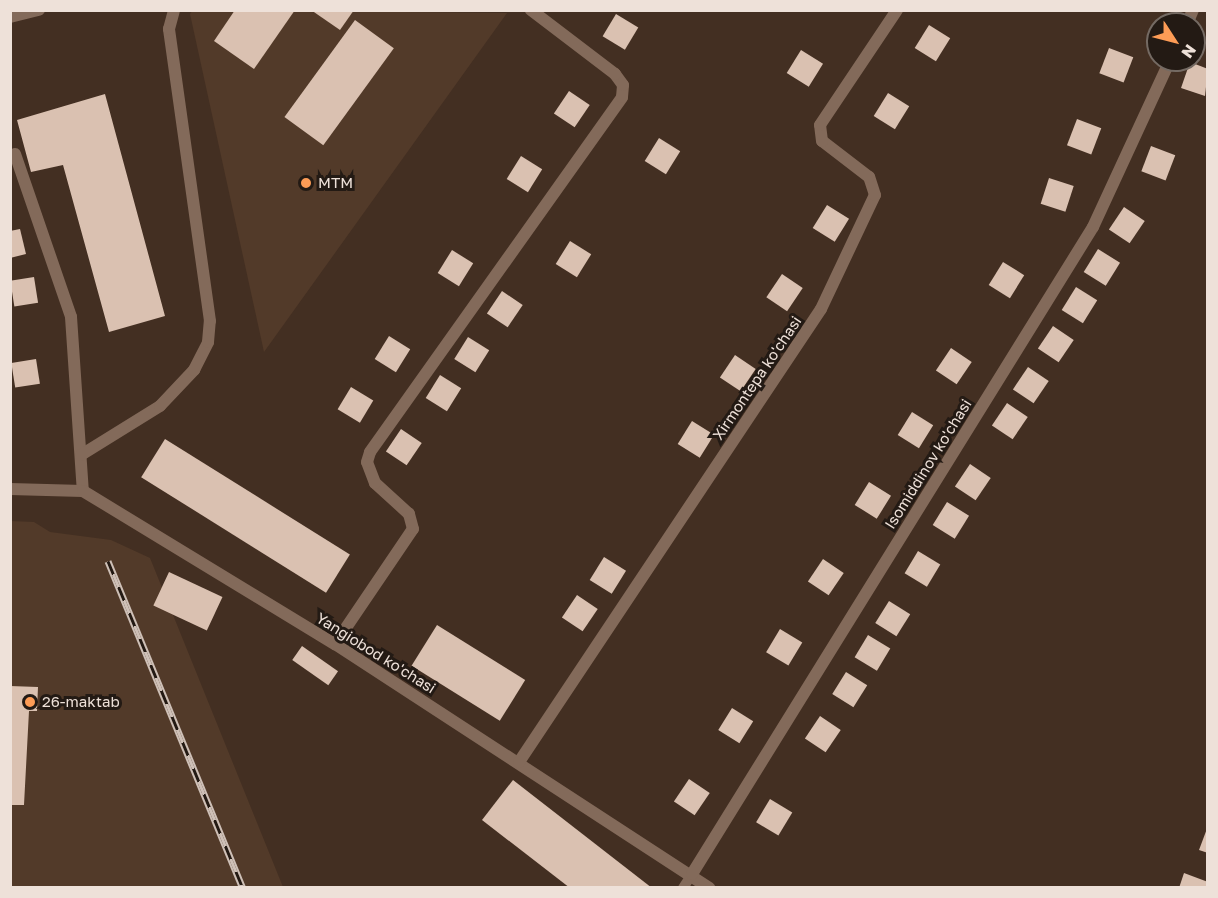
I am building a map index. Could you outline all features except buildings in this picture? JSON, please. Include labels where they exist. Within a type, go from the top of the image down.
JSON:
[{"type":"street","points":[[10,17],[39,10]]},
{"type":"street","points":[[81,455],[160,406],[194,369],[208,342],[210,321],[169,29],[174,10]]},
{"type":"street","points":[[335,644],[413,529],[414,520],[375,483],[367,462],[370,452],[622,97],[623,85],[615,74],[531,10]]},
{"type":"street","name":"Xirmontepa ko'chasi","points":[[519,762],[821,309],[875,195],[869,177],[822,141],[820,125],[897,10]]},
{"type":"street","name":"Isomiddinov ko'chasi","points":[[692,874],[1093,227],[1164,72]]},
{"type":"street","points":[[15,154],[71,316],[83,491]]},
{"type":"street","name":"Yangiobod ko'chasi","points":[[10,489],[83,491],[335,644],[692,874],[709,888]]},
{"type":"lane","points":[[683,888],[692,874]]},
{"type":"shaded area","name":"MTM","points":[[193,10],[507,13],[264,352],[190,14]]},
{"type":"shaded area","points":[[10,521],[34,522],[50,532],[111,540],[150,558],[283,887],[11,887]]},
{"type":"railway","points":[[108,561],[243,888]]},
{"type":"place","name":"MTM","points":[[306,183]]},
{"type":"place","name":"26-maktab","points":[[30,702]]}]
